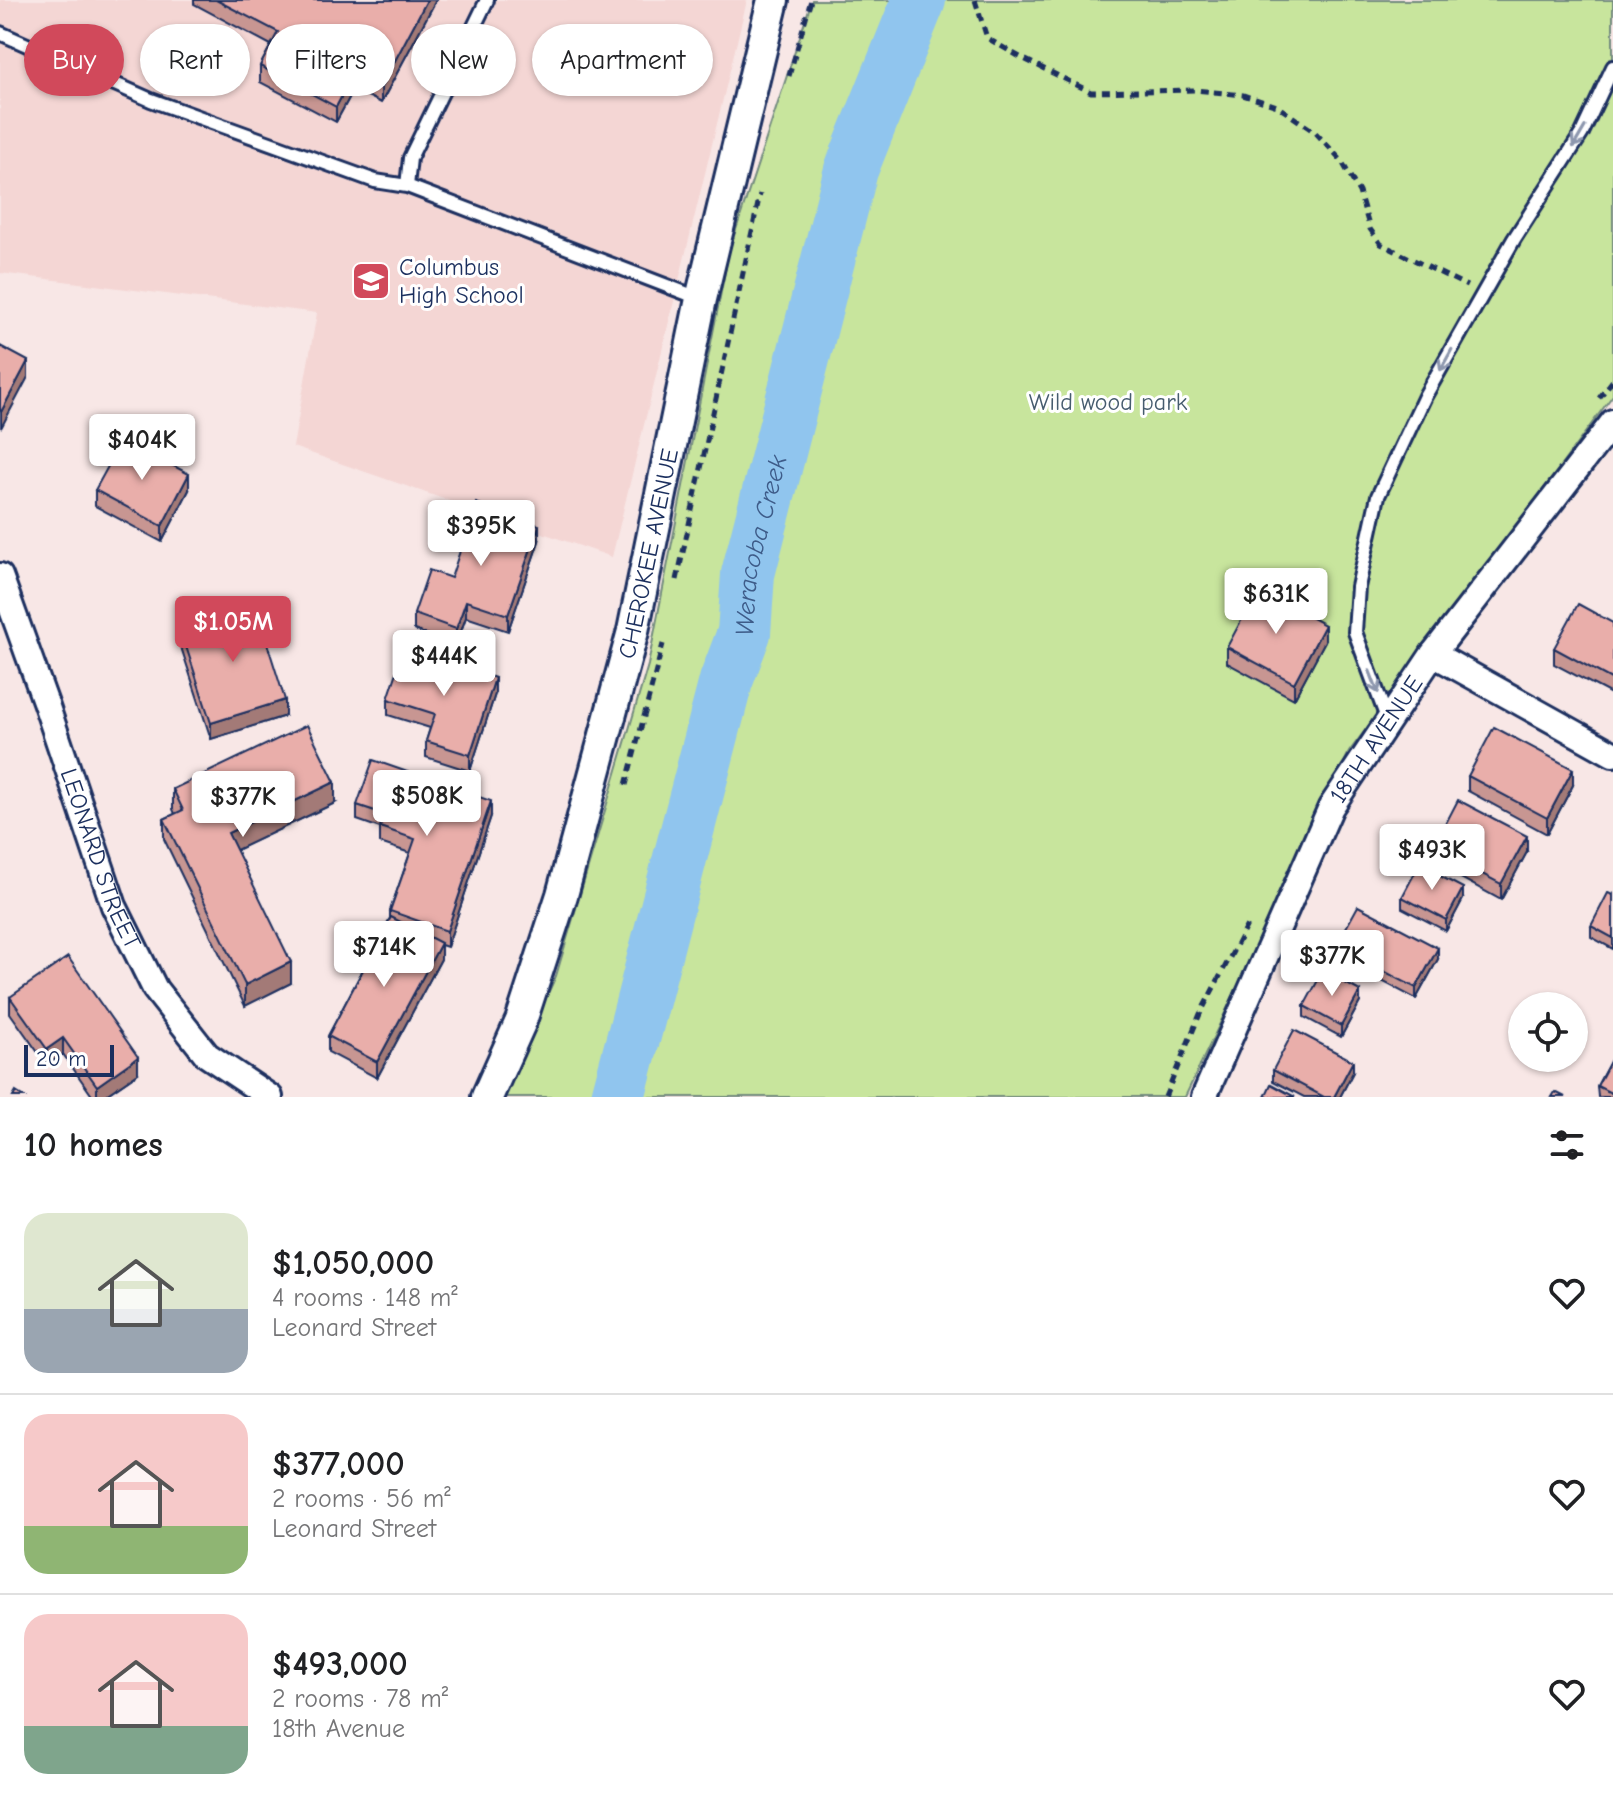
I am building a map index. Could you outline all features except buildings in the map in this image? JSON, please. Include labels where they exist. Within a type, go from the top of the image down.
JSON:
[{"type":"street","name":"CHEROKEE AVENUE","points":[[487,1097],[521,1021],[557,909],[633,631],[701,299],[773,0]]},
{"type":"street","name":"18TH AVENUE","points":[[1204,1097],[1331,807],[1433,654],[1613,422]]},
{"type":"street","name":"LEONARD STREET","points":[[0,576],[114,906],[155,989],[207,1055],[270,1097]]},
{"type":"street","points":[[1433,654],[1613,754]]},
{"type":"lane","points":[[407,186],[410,158],[487,0]]},
{"type":"lane","points":[[0,33],[151,100],[375,181],[407,186],[701,299]]},
{"type":"lane","points":[[1388,721],[1355,632],[1358,587],[1378,496],[1425,396],[1514,239],[1582,133],[1613,67]]},
{"type":"path","points":[[975,0],[987,38],[1091,92],[1196,90],[1243,95],[1277,106],[1315,132],[1341,160],[1359,192],[1370,229],[1381,244],[1483,294]]},
{"type":"shaded area","name":"Columbus High School","points":[[0,0],[747,0],[612,557],[293,447],[317,313],[0,273]]},
{"type":"green space","name":"Wild wood park","points":[[812,0],[1613,0],[1613,395],[1349,752],[1185,1097],[501,1097],[556,976],[648,665],[729,251]]},
{"type":"waterway","name":"Weracoba Creek","points":[[618,1097],[726,681],[744,633],[748,574],[851,170],[919,0]]},
{"type":"place","name":"Columbus High School","points":[[371,281]]}]
